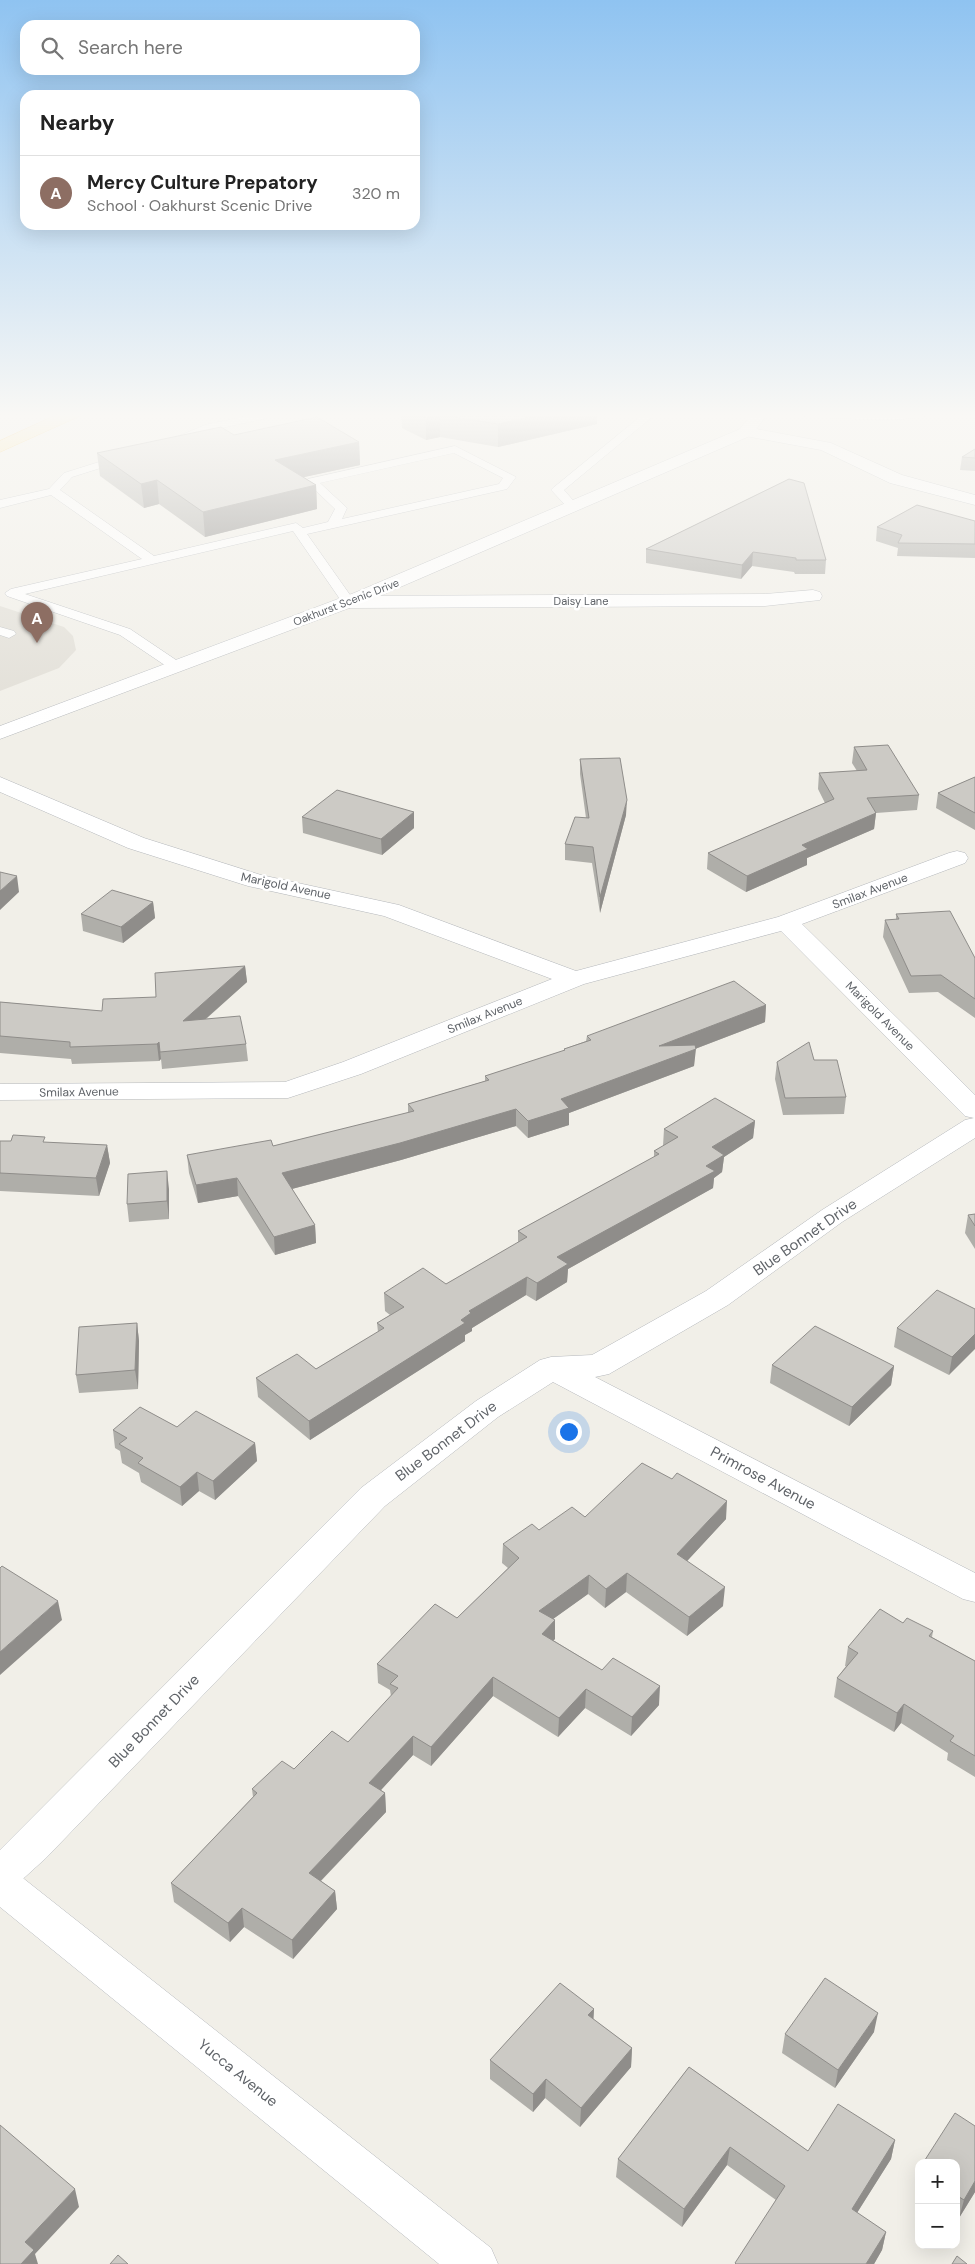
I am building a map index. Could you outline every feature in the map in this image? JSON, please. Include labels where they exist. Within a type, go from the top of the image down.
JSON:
[{"type":"street","name":"Oakhurst Scenic Drive","points":[[0,734],[348,602],[421,573],[546,518]]},
{"type":"street","name":"Daisy Lane","points":[[348,602],[755,600],[814,596]]},
{"type":"street","name":"Marigold Avenue","points":[[0,784],[136,843],[256,881],[391,910],[575,979]]},
{"type":"street","name":"Smilax Avenue","points":[[0,1092],[288,1090],[352,1068],[575,979],[786,922],[958,858]]},
{"type":"street","name":"Marigold Avenue","points":[[786,922],[975,1110]]},
{"type":"street","name":"Blue Bonnet Drive","points":[[0,1875],[32,1846],[373,1497],[487,1409],[551,1368],[598,1366],[709,1303],[832,1216],[975,1126]]},
{"type":"street","points":[[931,1152],[975,1146]]},
{"type":"street","name":"Primrose Avenue","points":[[551,1368],[975,1589]]},
{"type":"street","name":"Yucca Avenue","points":[[0,1883],[475,2264]]},
{"type":"lane","points":[[91,518],[151,560]]},
{"type":"lane","points":[[333,525],[336,518]]},
{"type":"lane","points":[[299,532],[365,518]]},
{"type":"lane","points":[[5,592],[296,527],[348,602]]},
{"type":"lane","points":[[5,592],[125,632],[177,667]]},
{"type":"shaded area","points":[[0,606],[64,627],[73,636],[76,650],[59,668],[0,691]]},
{"type":"building","points":[[710,518],[814,518],[826,560],[796,560],[796,558],[753,552],[742,565],[646,549]]},
{"type":"building","points":[[894,518],[963,518],[975,521],[975,544],[898,543],[902,535],[877,527]]},
{"type":"building","points":[[888,745],[919,795],[867,798],[876,813],[802,845],[808,849],[747,876],[708,853],[834,799],[819,773],[867,770],[854,747]]},
{"type":"building","points":[[620,758],[627,800],[600,897],[593,847],[565,844],[575,817],[589,818],[580,759]]},
{"type":"building","points":[[975,777],[975,813],[938,793]]},
{"type":"building","points":[[337,790],[414,812],[381,839],[302,817]]},
{"type":"building","points":[[0,872],[17,876],[0,891]]},
{"type":"building","points":[[112,890],[153,902],[121,927],[81,914]]},
{"type":"building","points":[[950,911],[975,958],[975,999],[941,975],[911,976],[885,920],[899,919],[896,914]]},
{"type":"building","points":[[245,966],[183,1021],[240,1016],[246,1044],[160,1052],[159,1042],[157,1044],[70,1047],[70,1042],[0,1036],[0,1002],[102,1011],[103,999],[156,997],[155,973]]},
{"type":"building","points":[[734,981],[766,1005],[659,1046],[695,1045],[696,1049],[561,1099],[569,1108],[528,1121],[516,1109],[400,1143],[282,1173],[315,1225],[274,1237],[237,1178],[196,1185],[187,1155],[271,1140],[273,1146],[414,1111],[408,1104],[489,1080],[485,1076],[565,1050],[591,1040],[587,1036]]},
{"type":"building","points":[[809,1042],[814,1060],[837,1060],[846,1097],[785,1098],[777,1062]]},
{"type":"building","points":[[715,1098],[755,1121],[712,1147],[724,1155],[706,1166],[715,1171],[557,1257],[568,1264],[537,1283],[527,1277],[469,1311],[471,1313],[461,1320],[465,1323],[309,1421],[256,1378],[297,1354],[316,1369],[384,1328],[377,1323],[404,1307],[384,1293],[423,1268],[446,1284],[527,1237],[518,1231],[659,1154],[654,1151],[678,1137],[664,1129]]},
{"type":"building","points":[[13,1135],[45,1137],[43,1142],[107,1145],[96,1178],[0,1173],[0,1141],[11,1141]]},
{"type":"building","points":[[167,1171],[167,1201],[127,1204],[128,1174]]},
{"type":"building","points":[[975,1214],[975,1226],[968,1215]]},
{"type":"building","points":[[937,1290],[975,1309],[975,1334],[952,1357],[897,1328]]},
{"type":"building","points":[[137,1323],[135,1370],[76,1375],[79,1327]]},
{"type":"building","points":[[815,1326],[894,1366],[852,1407],[772,1365]]},
{"type":"building","points":[[140,1407],[177,1427],[196,1411],[255,1443],[213,1481],[197,1472],[180,1487],[138,1463],[143,1458],[119,1444],[127,1438],[113,1430]]},
{"type":"building","points":[[642,1463],[672,1479],[677,1473],[727,1501],[677,1554],[725,1587],[689,1617],[627,1573],[606,1589],[589,1575],[539,1611],[555,1620],[542,1634],[602,1670],[613,1658],[660,1686],[632,1717],[586,1689],[559,1718],[493,1677],[431,1747],[413,1736],[369,1783],[385,1793],[309,1873],[335,1891],[292,1940],[242,1908],[228,1923],[171,1883],[257,1793],[252,1789],[282,1761],[294,1769],[332,1731],[348,1742],[398,1688],[390,1684],[398,1676],[377,1664],[435,1604],[457,1618],[519,1558],[503,1544],[532,1524],[539,1530],[572,1507],[585,1517]]},
{"type":"building","points":[[2,1566],[58,1601],[0,1652],[0,1568]]},
{"type":"building","points":[[880,1609],[903,1623],[907,1618],[933,1631],[929,1636],[975,1661],[975,1756],[950,1741],[954,1736],[904,1704],[897,1713],[837,1678],[858,1653],[848,1647]]},
{"type":"building","points":[[825,1978],[878,2013],[838,2070],[785,2034]]},
{"type":"building","points":[[560,1983],[594,2009],[588,2015],[632,2048],[581,2108],[546,2079],[533,2094],[490,2060]]},
{"type":"building","points":[[689,2067],[808,2151],[838,2104],[895,2140],[852,2209],[886,2232],[866,2264],[736,2264],[785,2186],[730,2147],[684,2209],[618,2159]]},
{"type":"building","points":[[955,2113],[975,2126],[975,2181],[964,2200],[960,2198],[960,2159],[926,2159]]},
{"type":"building","points":[[0,2125],[75,2189],[25,2242],[34,2250],[21,2264],[0,2264]]},
{"type":"building","points":[[118,2255],[128,2264],[110,2264]]},
{"type":"building","points":[[957,2256],[967,2264],[952,2264]]},
{"type":"place","name":"Mercy Culture Prepatory","points":[[37,643]]}]
